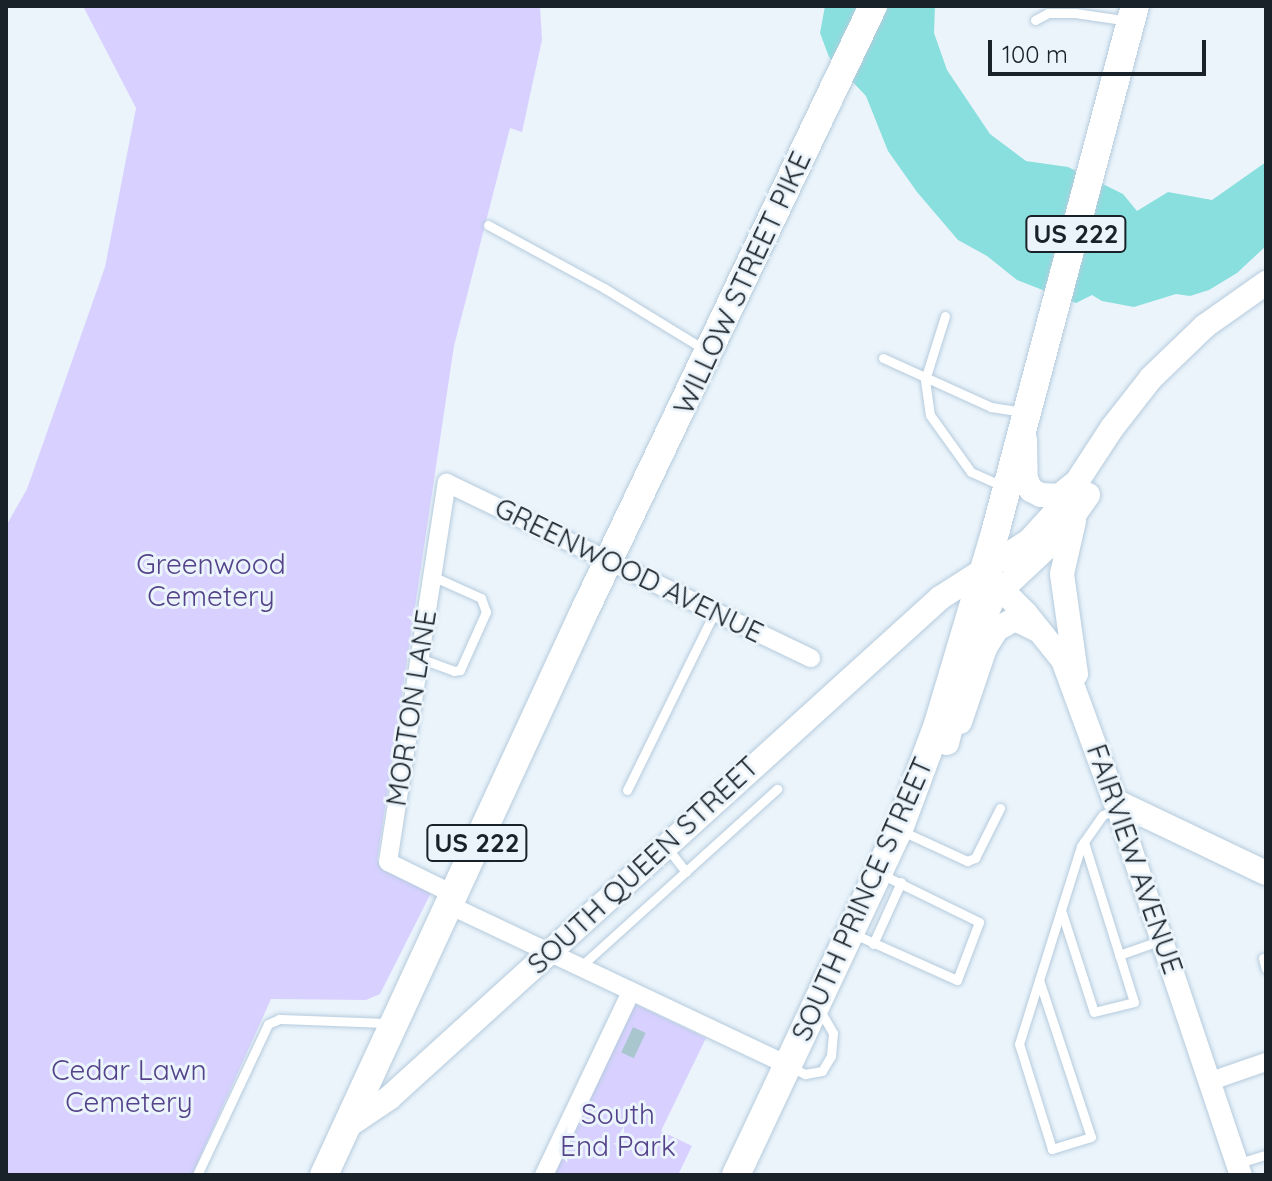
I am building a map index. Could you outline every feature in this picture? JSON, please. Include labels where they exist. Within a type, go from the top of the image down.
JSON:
[{"type":"highway","name":"WILLOW STREET PIKE","points":[[611,560],[873,6]]},
{"type":"highway","name":"US 222","points":[[992,579],[1007,489],[1026,413],[1134,14]]},
{"type":"highway","name":"US 222","points":[[324,1175],[611,560]]},
{"type":"highway","name":"SOUTH PRINCE STREET","points":[[736,1175],[816,1005],[862,938],[890,878],[899,829],[992,579]]},
{"type":"main road","points":[[947,743],[992,579],[1061,506],[1151,378],[1185,343],[1266,283]]},
{"type":"main road","points":[[992,579],[1060,535],[1093,487],[1129,408]]},
{"type":"main road","points":[[1026,413],[1025,464],[1031,490],[1041,495],[1059,496],[1078,480]]},
{"type":"main road","points":[[1077,512],[1062,574],[1079,696]]},
{"type":"main road","name":"FAIRVIEW AVENUE","points":[[992,579],[1063,660],[1079,696],[1117,805]]},
{"type":"main road","name":"SOUTH QUEEN STREET","points":[[346,1127],[389,1098],[940,598],[992,579]]},
{"type":"main road","points":[[899,829],[921,796],[964,715],[985,648],[997,629],[1015,619],[1043,634]]},
{"type":"main road","points":[[1117,805],[1266,873]]},
{"type":"street","name":"GREENWOOD AVENUE","points":[[447,483],[811,658]]},
{"type":"street","name":"MORTON LANE","points":[[447,483],[388,862],[451,900]]},
{"type":"street","name":"FAIRVIEW AVENUE","points":[[1117,805],[1240,1169]]},
{"type":"street","points":[[451,900],[548,953],[787,1065]]},
{"type":"street","points":[[544,1175],[631,992]]},
{"type":"street","points":[[1211,1081],[1266,1062]]},
{"type":"lane","points":[[1035,20],[1048,13],[1134,14]]},
{"type":"lane","points":[[488,225],[604,288],[708,352]]},
{"type":"lane","points":[[945,316],[925,380],[930,415],[971,472],[1007,489]]},
{"type":"lane","points":[[883,358],[925,380],[991,407],[1026,413]]},
{"type":"lane","points":[[418,658],[454,671],[460,670],[486,612],[481,598],[432,576]]},
{"type":"lane","points":[[627,790],[715,611]]},
{"type":"lane","points":[[580,967],[777,789]]},
{"type":"lane","points":[[1039,980],[1091,1137],[1052,1149],[1019,1044],[1039,980],[1061,910],[1084,842],[1103,815],[1117,805]]},
{"type":"lane","points":[[899,829],[967,861],[975,858],[1000,808]]},
{"type":"lane","points":[[1061,910],[1094,1012],[1134,1002],[1084,842]]},
{"type":"lane","points":[[665,845],[686,872]]},
{"type":"lane","points":[[862,938],[957,980],[979,922],[890,878]]},
{"type":"lane","points":[[1119,955],[1162,940]]},
{"type":"lane","points":[[1263,958],[1266,969]]},
{"type":"lane","points":[[197,1175],[268,1024],[279,1019],[394,1023]]},
{"type":"lane","points":[[1240,1169],[1266,1155]]},
{"type":"green space","name":"Greenwood Cemetery","points":[[83,6],[540,6],[542,40],[522,132],[510,128],[454,346],[377,861],[432,891],[380,994],[366,1000],[271,999],[192,1175],[6,1175],[6,526],[27,489],[105,267],[136,108]]},
{"type":"green space","name":"South End Park","points":[[631,1002],[706,1038],[661,1131],[692,1146],[678,1175],[548,1175]]},
{"type":"water","points":[[825,6],[935,6],[934,33],[947,70],[990,134],[1026,161],[1068,167],[1123,194],[1137,211],[1168,192],[1212,200],[1266,162],[1266,246],[1237,273],[1209,290],[1190,296],[1176,294],[1134,307],[1102,301],[1092,295],[1076,303],[1017,280],[987,256],[958,240],[917,192],[888,151],[866,96],[829,57],[820,33]]},
{"type":"building","points":[[633,1027],[646,1033],[634,1058],[621,1052]]},
{"type":"park label","name":"Cedar Lawn Cemetery","points":[[129,1086]]}]
